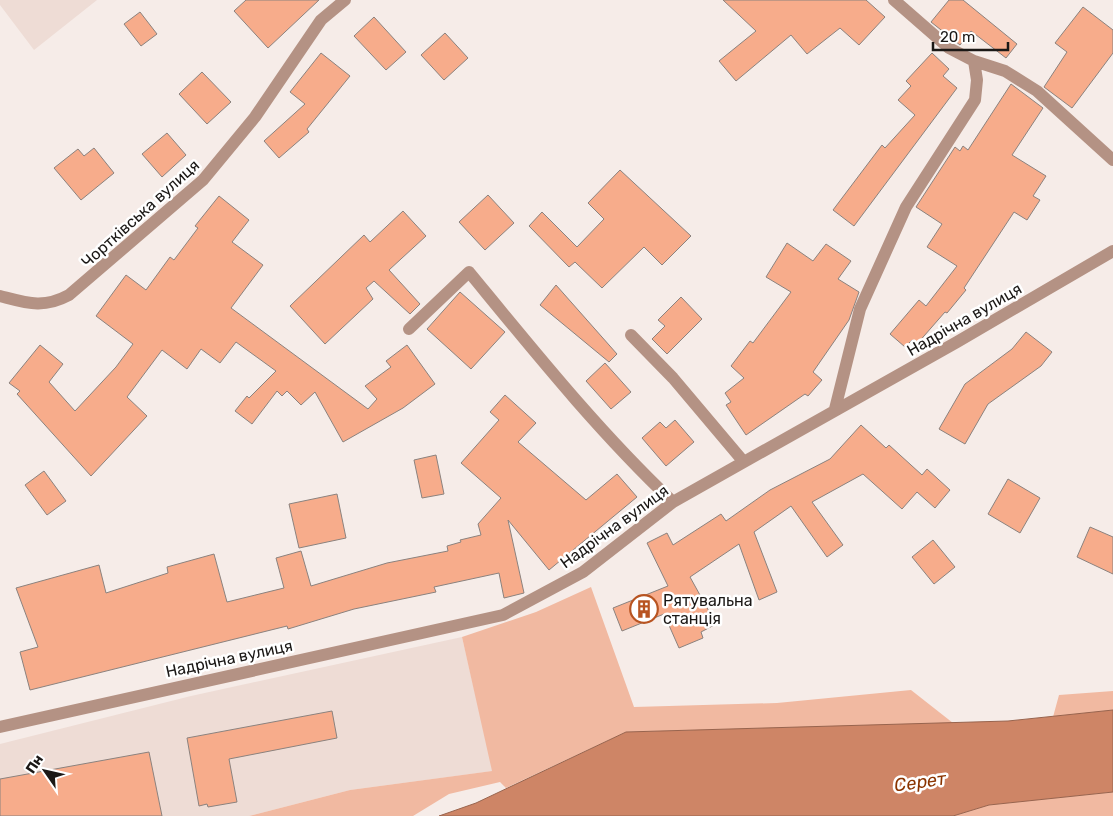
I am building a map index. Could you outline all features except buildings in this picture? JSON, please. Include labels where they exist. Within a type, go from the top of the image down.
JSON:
[{"type":"street","name":"Чортківська вулиця","points":[[0,296],[35,304],[59,301],[69,296],[177,205],[204,180],[233,145],[321,20],[345,0]]},
{"type":"street","points":[[894,0],[949,48],[974,61],[1005,71],[1037,91],[1113,160]]},
{"type":"street","points":[[835,409],[860,310],[898,224],[906,207],[975,100],[978,80],[974,61]]},
{"type":"street","name":"Надрічна вулиця","points":[[0,726],[504,615],[583,572],[673,502],[835,409],[957,342],[1113,251]]},
{"type":"street","points":[[409,329],[469,272],[579,405],[634,464],[673,502]]},
{"type":"street","points":[[631,336],[674,378],[743,461]]},
{"type":"shaded area","points":[[0,0],[97,0],[34,50],[0,5]]},
{"type":"shaded area","points":[[591,587],[634,707],[777,703],[911,690],[953,723],[626,732],[506,788],[500,782],[449,794],[413,816],[249,816],[350,790],[492,771],[462,637],[536,612]]},
{"type":"shaded area","points":[[462,637],[493,771],[350,790],[249,816],[0,816],[0,744],[191,696]]},
{"type":"shaded area","points":[[1113,691],[1113,710],[1053,717],[1059,695]]},
{"type":"shaded area","points":[[1113,792],[1113,816],[953,816],[989,805]]},
{"type":"water","name":"Серет","points":[[1113,710],[1113,792],[989,805],[953,816],[439,816],[476,803],[626,732],[1008,721]]},
{"type":"place","name":"Рятувальна станція","points":[[644,609]]}]
